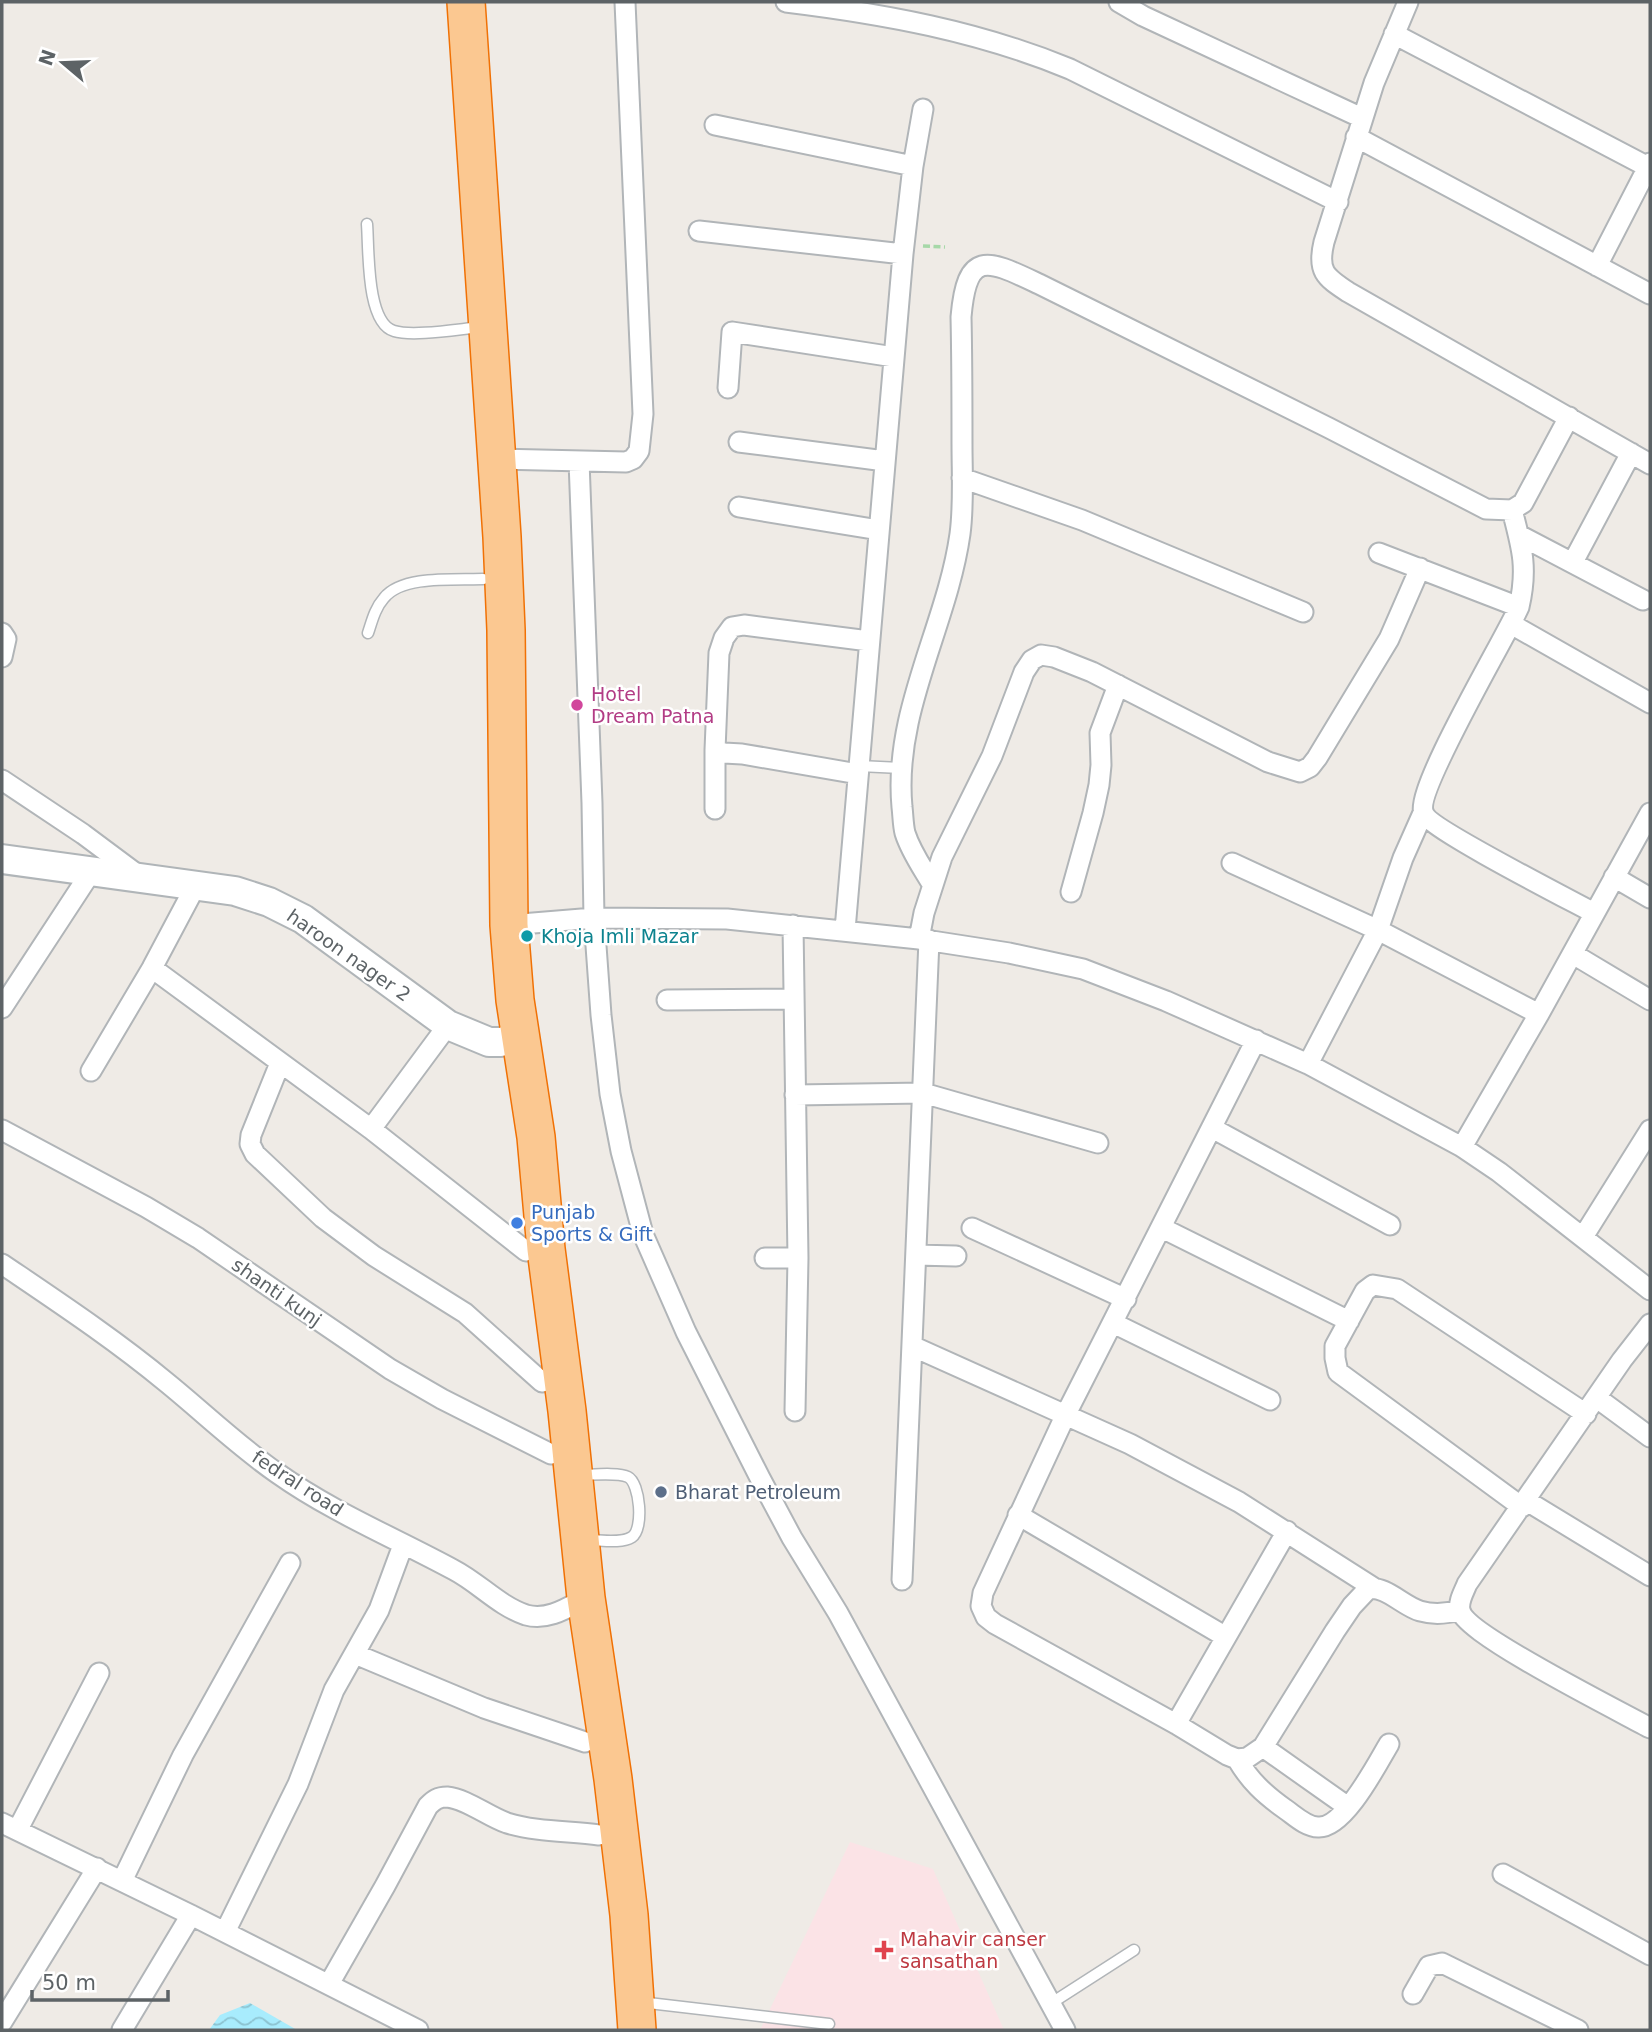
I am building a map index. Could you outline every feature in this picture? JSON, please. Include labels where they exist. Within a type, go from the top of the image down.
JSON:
[{"type":"highway","points":[[445,2],[479,327],[498,459],[506,630],[509,925],[515,1000],[510,1039],[515,1140],[542,1382],[581,1540],[576,1603],[598,1696],[612,1779],[629,1915],[630,2021]]},
{"type":"highway","points":[[466,2],[479,327],[489,926],[494,1002],[510,1039],[536,1137],[576,1603],[585,1742],[609,1917],[630,2021]]},
{"type":"street","points":[[498,459],[626,462],[633,459],[639,451],[643,386],[625,2]]},
{"type":"street","points":[[786,2],[926,23],[1029,52],[1070,69],[1338,202]]},
{"type":"street","points":[[1119,2],[1143,16],[1362,118]]},
{"type":"street","points":[[1408,2],[1362,118],[1320,256],[1322,270],[1331,281],[1650,464]]},
{"type":"street","points":[[1394,34],[1649,165],[1597,266]]},
{"type":"street","points":[[845,930],[903,254],[913,166],[923,109]]},
{"type":"street","points":[[715,125],[913,166]]},
{"type":"street","points":[[1356,137],[1650,295]]},
{"type":"street","points":[[699,231],[903,254]]},
{"type":"street","points":[[932,884],[914,855],[904,830],[901,768],[903,744],[913,702],[944,607],[960,533],[961,317],[967,277],[976,268],[989,264],[1010,270],[1486,509],[1512,510],[1522,503],[1569,417]]},
{"type":"street","points":[[728,388],[732,332],[894,357]]},
{"type":"street","points":[[739,442],[885,461]]},
{"type":"street","points":[[1573,562],[1631,453]]},
{"type":"street","points":[[579,461],[594,918],[601,1015],[612,1104],[640,1224],[686,1332],[792,1538],[838,1613],[1065,2030]]},
{"type":"street","points":[[962,478],[1082,520],[1303,612]]},
{"type":"street","points":[[739,507],[879,530]]},
{"type":"street","points":[[1308,1064],[1378,930],[1403,858],[1423,813],[1422,803],[1434,771],[1515,616],[1524,585],[1524,555],[1512,510]]},
{"type":"street","points":[[1519,534],[1643,600]]},
{"type":"street","points":[[1379,552],[1420,568],[1515,616],[1650,702]]},
{"type":"street","points":[[902,1580],[923,1093],[923,913],[942,857],[992,755],[1024,672],[1032,660],[1041,655],[1054,657],[1118,685],[1268,762],[1300,772],[1310,767],[1317,758],[1389,639],[1420,568]]},
{"type":"street","points":[[715,809],[719,653],[724,638],[732,627],[744,625],[869,642]]},
{"type":"street","points":[[2,634],[6,639],[2,657]]},
{"type":"street","points":[[1071,892],[1099,785],[1100,733],[1118,685]]},
{"type":"street","points":[[715,750],[858,770]]},
{"type":"street","points":[[2,780],[83,834],[145,880]]},
{"type":"street","points":[[1423,813],[1430,822],[1594,913]]},
{"type":"street","points":[[1462,1147],[1650,813]]},
{"type":"street","name":"haroon nager 2","points":[[2,859],[235,891],[269,902],[303,919],[448,1025],[489,1042],[510,1039]]},
{"type":"street","points":[[1232,863],[1378,930],[1539,1014]]},
{"type":"street","points":[[2,1008],[92,872]]},
{"type":"street","points":[[1614,877],[1650,898]]},
{"type":"street","points":[[91,1071],[152,968],[195,887]]},
{"type":"street","points":[[509,925],[594,918],[699,918],[793,925],[924,939],[1083,969],[1123,983],[1308,1064],[1462,1147],[1499,1172],[1650,1290]]},
{"type":"street","points":[[793,925],[798,1258],[796,1411]]},
{"type":"street","points":[[1573,954],[1650,1000]]},
{"type":"street","points":[[152,968],[371,1129],[526,1251]]},
{"type":"street","points":[[667,1000],[794,999]]},
{"type":"street","points":[[371,1129],[448,1025]]},
{"type":"street","points":[[1256,1040],[1066,1414],[983,1593],[981,1606],[986,1617],[1012,1635],[1237,1759],[1255,1755],[1263,1747],[1352,1606],[1362,1594],[1374,1588]]},
{"type":"street","points":[[280,1063],[251,1135],[250,1144],[255,1154],[323,1218],[374,1256],[466,1313],[542,1382]]},
{"type":"street","points":[[795,1095],[923,1093],[1098,1143]]},
{"type":"street","points":[[1212,1128],[1390,1225]]},
{"type":"street","name":"shanti kunj","points":[[2,1130],[198,1238],[390,1369],[563,1465]]},
{"type":"street","points":[[1583,1237],[1650,1130]]},
{"type":"street","points":[[972,1228],[1126,1299]]},
{"type":"street","points":[[1162,1228],[1349,1321]]},
{"type":"street","points":[[916,1255],[956,1256]]},
{"type":"street","points":[[765,1258],[798,1258]]},
{"type":"street","name":"fedral road","points":[[2,1264],[129,1353],[276,1473],[360,1523],[457,1571],[503,1604],[527,1615],[543,1616],[576,1603]]},
{"type":"street","points":[[1650,1437],[1591,1406],[1397,1289],[1374,1285],[1366,1291],[1335,1346],[1338,1372],[1525,1504],[1650,1576]]},
{"type":"street","points":[[1113,1323],[1270,1400]]},
{"type":"street","points":[[1650,1324],[1467,1584],[1460,1610],[1466,1621],[1498,1644],[1650,1728]]},
{"type":"street","points":[[912,1346],[1066,1414],[1187,1474],[1287,1531],[1374,1588],[1423,1612],[1441,1614],[1460,1610]]},
{"type":"street","points":[[1018,1515],[1226,1637]]},
{"type":"street","points":[[1176,1724],[1287,1531]]},
{"type":"street","points":[[225,1932],[286,1809],[324,1714],[383,1601],[403,1545]]},
{"type":"street","points":[[122,1881],[183,1755],[290,1563]]},
{"type":"street","points":[[355,1654],[484,1708],[585,1742]]},
{"type":"street","points":[[99,1673],[10,1826],[418,2030]]},
{"type":"street","points":[[1237,1759],[1248,1778],[1263,1793],[1307,1824],[1318,1827],[1329,1825],[1348,1807],[1390,1744]]},
{"type":"street","points":[[1263,1747],[1348,1807]]},
{"type":"street","points":[[329,1984],[428,1806],[436,1798],[449,1797],[464,1802],[507,1823],[599,1835]]},
{"type":"street","points":[[2,2022],[97,1868]]},
{"type":"street","points":[[1503,1874],[1650,1955]]},
{"type":"street","points":[[122,2030],[191,1915]]},
{"type":"street","points":[[1413,1994],[1429,1966],[1441,1963],[1578,2030]]},
{"type":"lane","points":[[367,224],[373,293],[382,325],[391,331],[404,333],[479,327]]},
{"type":"lane","points":[[368,633],[377,608],[385,596],[399,586],[414,582],[483,579]]},
{"type":"lane","points":[[858,770],[901,768]]},
{"type":"lane","points":[[563,1465],[625,1475],[632,1480],[640,1522],[637,1533],[629,1539],[581,1540]]},
{"type":"lane","points":[[1050,2004],[1134,1950]]},
{"type":"lane","points":[[630,2021],[829,2024]]},
{"type":"shaded area","name":"Mahavir canser sansathan","points":[[850,1842],[933,1869],[1004,2030],[760,2030]]},
{"type":"water","points":[[250,2003],[297,2030],[209,2030],[220,2015]]},
{"type":"place","name":"Hotel Dream Patna","points":[[577,705]]},
{"type":"place","name":"Khoja Imli Mazar","points":[[527,936]]},
{"type":"place","name":"Punjab Sports & Gift","points":[[517,1223]]},
{"type":"place","name":"Bharat Petroleum","points":[[661,1492]]},
{"type":"place","name":"Mahavir canser sansathan","points":[[884,1950]]}]
